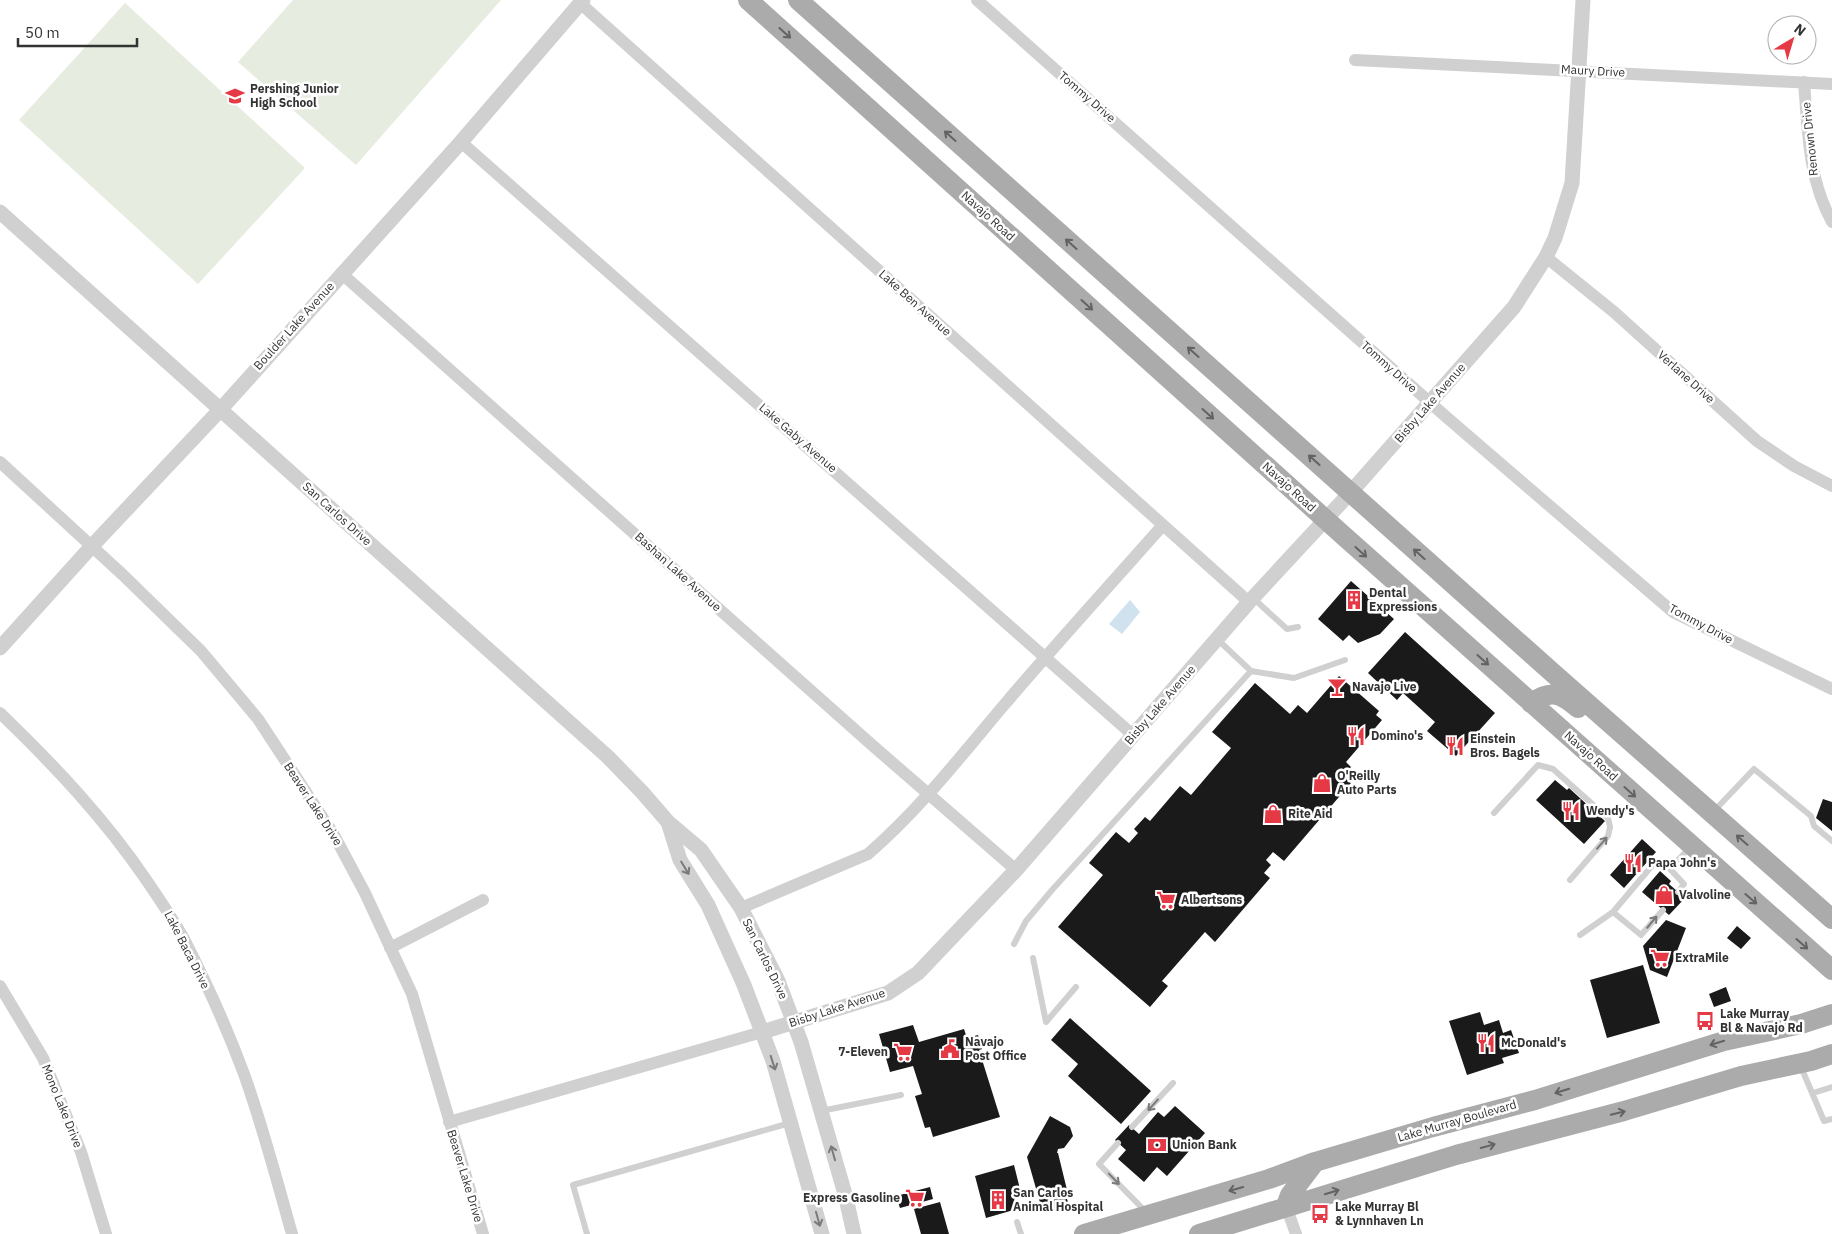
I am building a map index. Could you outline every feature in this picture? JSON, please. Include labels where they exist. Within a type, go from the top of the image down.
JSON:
[{"type":"main road","name":"Navajo Road","points":[[748,0],[1325,519],[1832,970]]},
{"type":"main road","points":[[798,0],[1350,493],[1832,919]]},
{"type":"main road","points":[[1531,703],[1541,696],[1553,694],[1566,698],[1619,744],[1642,752]]},
{"type":"main road","name":"Lake Murray Boulevard","points":[[1084,1234],[1269,1179],[1315,1162],[1433,1127],[1535,1100],[1724,1041],[1801,1024],[1832,1014]]},
{"type":"main road","points":[[1199,1234],[1456,1155],[1624,1111],[1741,1076],[1832,1054]]},
{"type":"main road","points":[[1286,1206],[1290,1195],[1315,1162]]},
{"type":"main road","points":[[1230,1224],[1263,1195],[1269,1179]]},
{"type":"street","name":"Tommy Drive","points":[[977,0],[1430,403],[1673,612],[1832,689]]},
{"type":"street","name":"Bisby Lake Avenue","points":[[449,1122],[762,1032],[888,993],[918,973],[1016,870],[1251,600],[1350,493],[1514,307],[1546,257],[1555,238],[1572,183],[1583,0]]},
{"type":"street","name":"Boulder Lake Avenue","points":[[0,648],[92,546],[220,410],[341,273],[461,142],[582,2]]},
{"type":"street","name":"Lake Ben Avenue","points":[[582,2],[1163,525],[1251,600]]},
{"type":"street","name":"Maury Drive","points":[[1355,60],[1832,84]]},
{"type":"street","name":"Renown Drive","points":[[1804,82],[1814,177],[1818,193],[1832,222]]},
{"type":"street","name":"Lake Gaby Avenue","points":[[461,142],[1046,656],[1134,736]]},
{"type":"street","name":"San Carlos Drive","points":[[0,212],[608,758],[642,792],[668,822],[701,850],[741,908],[778,982],[794,1022],[845,1194],[854,1234]]},
{"type":"street","name":"Verlane Drive","points":[[1546,257],[1614,312],[1757,441],[1794,466],[1832,486]]},
{"type":"street","name":"Bashan Lake Avenue","points":[[341,273],[1016,870]]},
{"type":"street","name":"Beaver Lake Drive","points":[[0,462],[152,602],[201,651],[258,719],[340,846],[365,893],[412,994],[483,1234]]},
{"type":"street","points":[[741,908],[868,854],[928,794],[1046,656],[1163,525]]},
{"type":"street","name":"Lake Baca Drive","points":[[0,713],[61,774],[107,826],[130,856],[184,938],[226,1030],[243,1073],[258,1117],[292,1234]]},
{"type":"street","name":"San Carlos Drive","points":[[668,822],[680,860],[708,906],[744,986],[773,1061],[822,1234]]},
{"type":"street","points":[[390,948],[483,900]]},
{"type":"street","name":"Mono Lake Drive","points":[[0,986],[44,1058],[81,1152],[106,1234]]},
{"type":"street","points":[[1286,1206],[1296,1234]]},
{"type":"lane","points":[[1251,600],[1287,629],[1298,627]]},
{"type":"lane","points":[[1217,639],[1251,671],[1294,678],[1345,660]]},
{"type":"lane","points":[[1014,944],[1026,921],[1052,890],[1251,671]]},
{"type":"lane","points":[[1494,813],[1538,765],[1553,769],[1608,818],[1610,827],[1608,836],[1570,880]]},
{"type":"lane","points":[[1711,813],[1754,769],[1811,816],[1814,826],[1832,841]]},
{"type":"lane","points":[[1670,870],[1691,846]]},
{"type":"lane","points":[[1580,935],[1613,912],[1656,861],[1670,870],[1684,884],[1678,892]]},
{"type":"lane","points":[[1613,912],[1641,935],[1663,910]]},
{"type":"lane","points":[[1034,958],[1046,1022],[1076,987]]},
{"type":"lane","points":[[1799,1063],[1824,1121],[1832,1119]]},
{"type":"lane","points":[[1132,1127],[1173,1083]]},
{"type":"lane","points":[[1812,1093],[1832,1087]]},
{"type":"lane","points":[[821,1111],[901,1095]]},
{"type":"lane","points":[[587,1234],[573,1185],[790,1123]]},
{"type":"lane","points":[[1118,1143],[1099,1164],[1149,1215]]},
{"type":"lane","points":[[1017,1222],[1021,1234]]},
{"type":"shaded area","points":[[293,0],[501,0],[356,165],[238,62]]},
{"type":"shaded area","points":[[125,3],[305,168],[198,284],[19,120]]},
{"type":"water","points":[[1130,600],[1140,612],[1122,634],[1109,624]]},
{"type":"building","name":"Dental Expressions","points":[[1351,581],[1394,619],[1380,634],[1358,643],[1349,635],[1343,641],[1318,619]]},
{"type":"building","points":[[1405,632],[1495,713],[1456,756],[1427,731],[1435,722],[1403,693],[1397,700],[1368,673]]},
{"type":"building","points":[[1339,676],[1379,711],[1376,715],[1382,720],[1346,762],[1351,767],[1343,776],[1351,783],[1284,861],[1273,852],[1266,860],[1271,865],[1264,873],[1270,878],[1215,942],[1205,932],[1162,981],[1168,986],[1150,1007],[1058,927],[1103,875],[1089,863],[1116,832],[1129,843],[1138,833],[1134,829],[1145,817],[1150,821],[1180,786],[1191,795],[1231,748],[1212,732],[1255,683],[1290,714],[1298,705],[1307,713]]},
{"type":"building","name":"Wendy's","points":[[1555,780],[1567,790],[1569,788],[1605,821],[1584,844],[1536,800]]},
{"type":"building","points":[[1823,799],[1832,802],[1832,831],[1816,818]]},
{"type":"building","name":"Papa John's","points":[[1642,839],[1656,852],[1624,888],[1610,875]]},
{"type":"building","name":"Valvoline","points":[[1660,871],[1671,881],[1669,884],[1685,898],[1669,915],[1642,892]]},
{"type":"building","name":"ExtraMile","points":[[1666,920],[1686,928],[1667,977],[1650,970],[1643,946]]},
{"type":"building","points":[[1737,926],[1751,938],[1741,949],[1727,938]]},
{"type":"building","points":[[1643,965],[1660,1023],[1607,1038],[1590,980]]},
{"type":"building","points":[[1726,987],[1731,1001],[1714,1007],[1709,994]]},
{"type":"building","name":"McDonald's","points":[[1480,1012],[1484,1025],[1499,1020],[1503,1033],[1511,1030],[1519,1053],[1502,1058],[1504,1063],[1467,1075],[1449,1021]]},
{"type":"building","points":[[1070,1018],[1151,1091],[1121,1124],[1068,1076],[1078,1064],[1051,1040]]},
{"type":"building","points":[[913,1025],[919,1042],[964,1029],[967,1038],[978,1035],[982,1049],[979,1050],[1000,1117],[933,1137],[930,1127],[925,1128],[915,1096],[922,1094],[913,1066],[890,1072],[879,1034]]},
{"type":"building","name":"Union Bank","points":[[1175,1106],[1205,1133],[1167,1176],[1157,1167],[1144,1182],[1118,1159],[1126,1150],[1115,1140],[1129,1125],[1139,1134],[1158,1112],[1164,1117]]},
{"type":"building","points":[[1050,1116],[1070,1127],[1073,1136],[1064,1148],[1058,1149],[1057,1153],[1068,1194],[1066,1196],[1068,1202],[1064,1206],[1058,1204],[1054,1209],[1041,1206],[1027,1157]]},
{"type":"building","name":"San Carlos Animal Hospital","points":[[1014,1165],[1020,1189],[1012,1191],[1017,1209],[986,1218],[975,1176]]},
{"type":"building","name":"Express Gasoline","points":[[930,1187],[933,1199],[900,1208],[896,1196]]},
{"type":"building","name":"Express Gasoline","points":[[940,1202],[949,1234],[921,1234],[914,1209]]},
{"type":"place","name":"Pershing Junior High School","points":[[235,96]]},
{"type":"place","name":"Dental Expressions","points":[[1354,600]]},
{"type":"place","name":"Navajo Live","points":[[1337,687]]},
{"type":"place","name":"Domino's","points":[[1356,736]]},
{"type":"place","name":"Einstein Bros. Bagels","points":[[1455,746]]},
{"type":"place","name":"O'Reilly Auto Parts","points":[[1322,783]]},
{"type":"place","name":"Wendy's","points":[[1571,811]]},
{"type":"place","name":"Rite Aid","points":[[1273,814]]},
{"type":"place","name":"Papa John's","points":[[1633,863]]},
{"type":"place","name":"Valvoline","points":[[1664,895]]},
{"type":"place","name":"Albertsons","points":[[1166,900]]},
{"type":"place","name":"ExtraMile","points":[[1660,958]]},
{"type":"place","name":"Lake Murray Bl & Navajo Rd","points":[[1705,1021]]},
{"type":"place","name":"McDonald's","points":[[1486,1043]]},
{"type":"place","name":"Navajo Post Office","points":[[950,1049]]},
{"type":"place","name":"7-Eleven","points":[[903,1052]]},
{"type":"place","name":"Union Bank","points":[[1157,1145]]},
{"type":"place","name":"Express Gasoline","points":[[915,1198]]},
{"type":"place","name":"San Carlos Animal Hospital","points":[[998,1200]]},
{"type":"place","name":"Lake Murray Bl & Lynnhaven Ln","points":[[1320,1214]]}]
